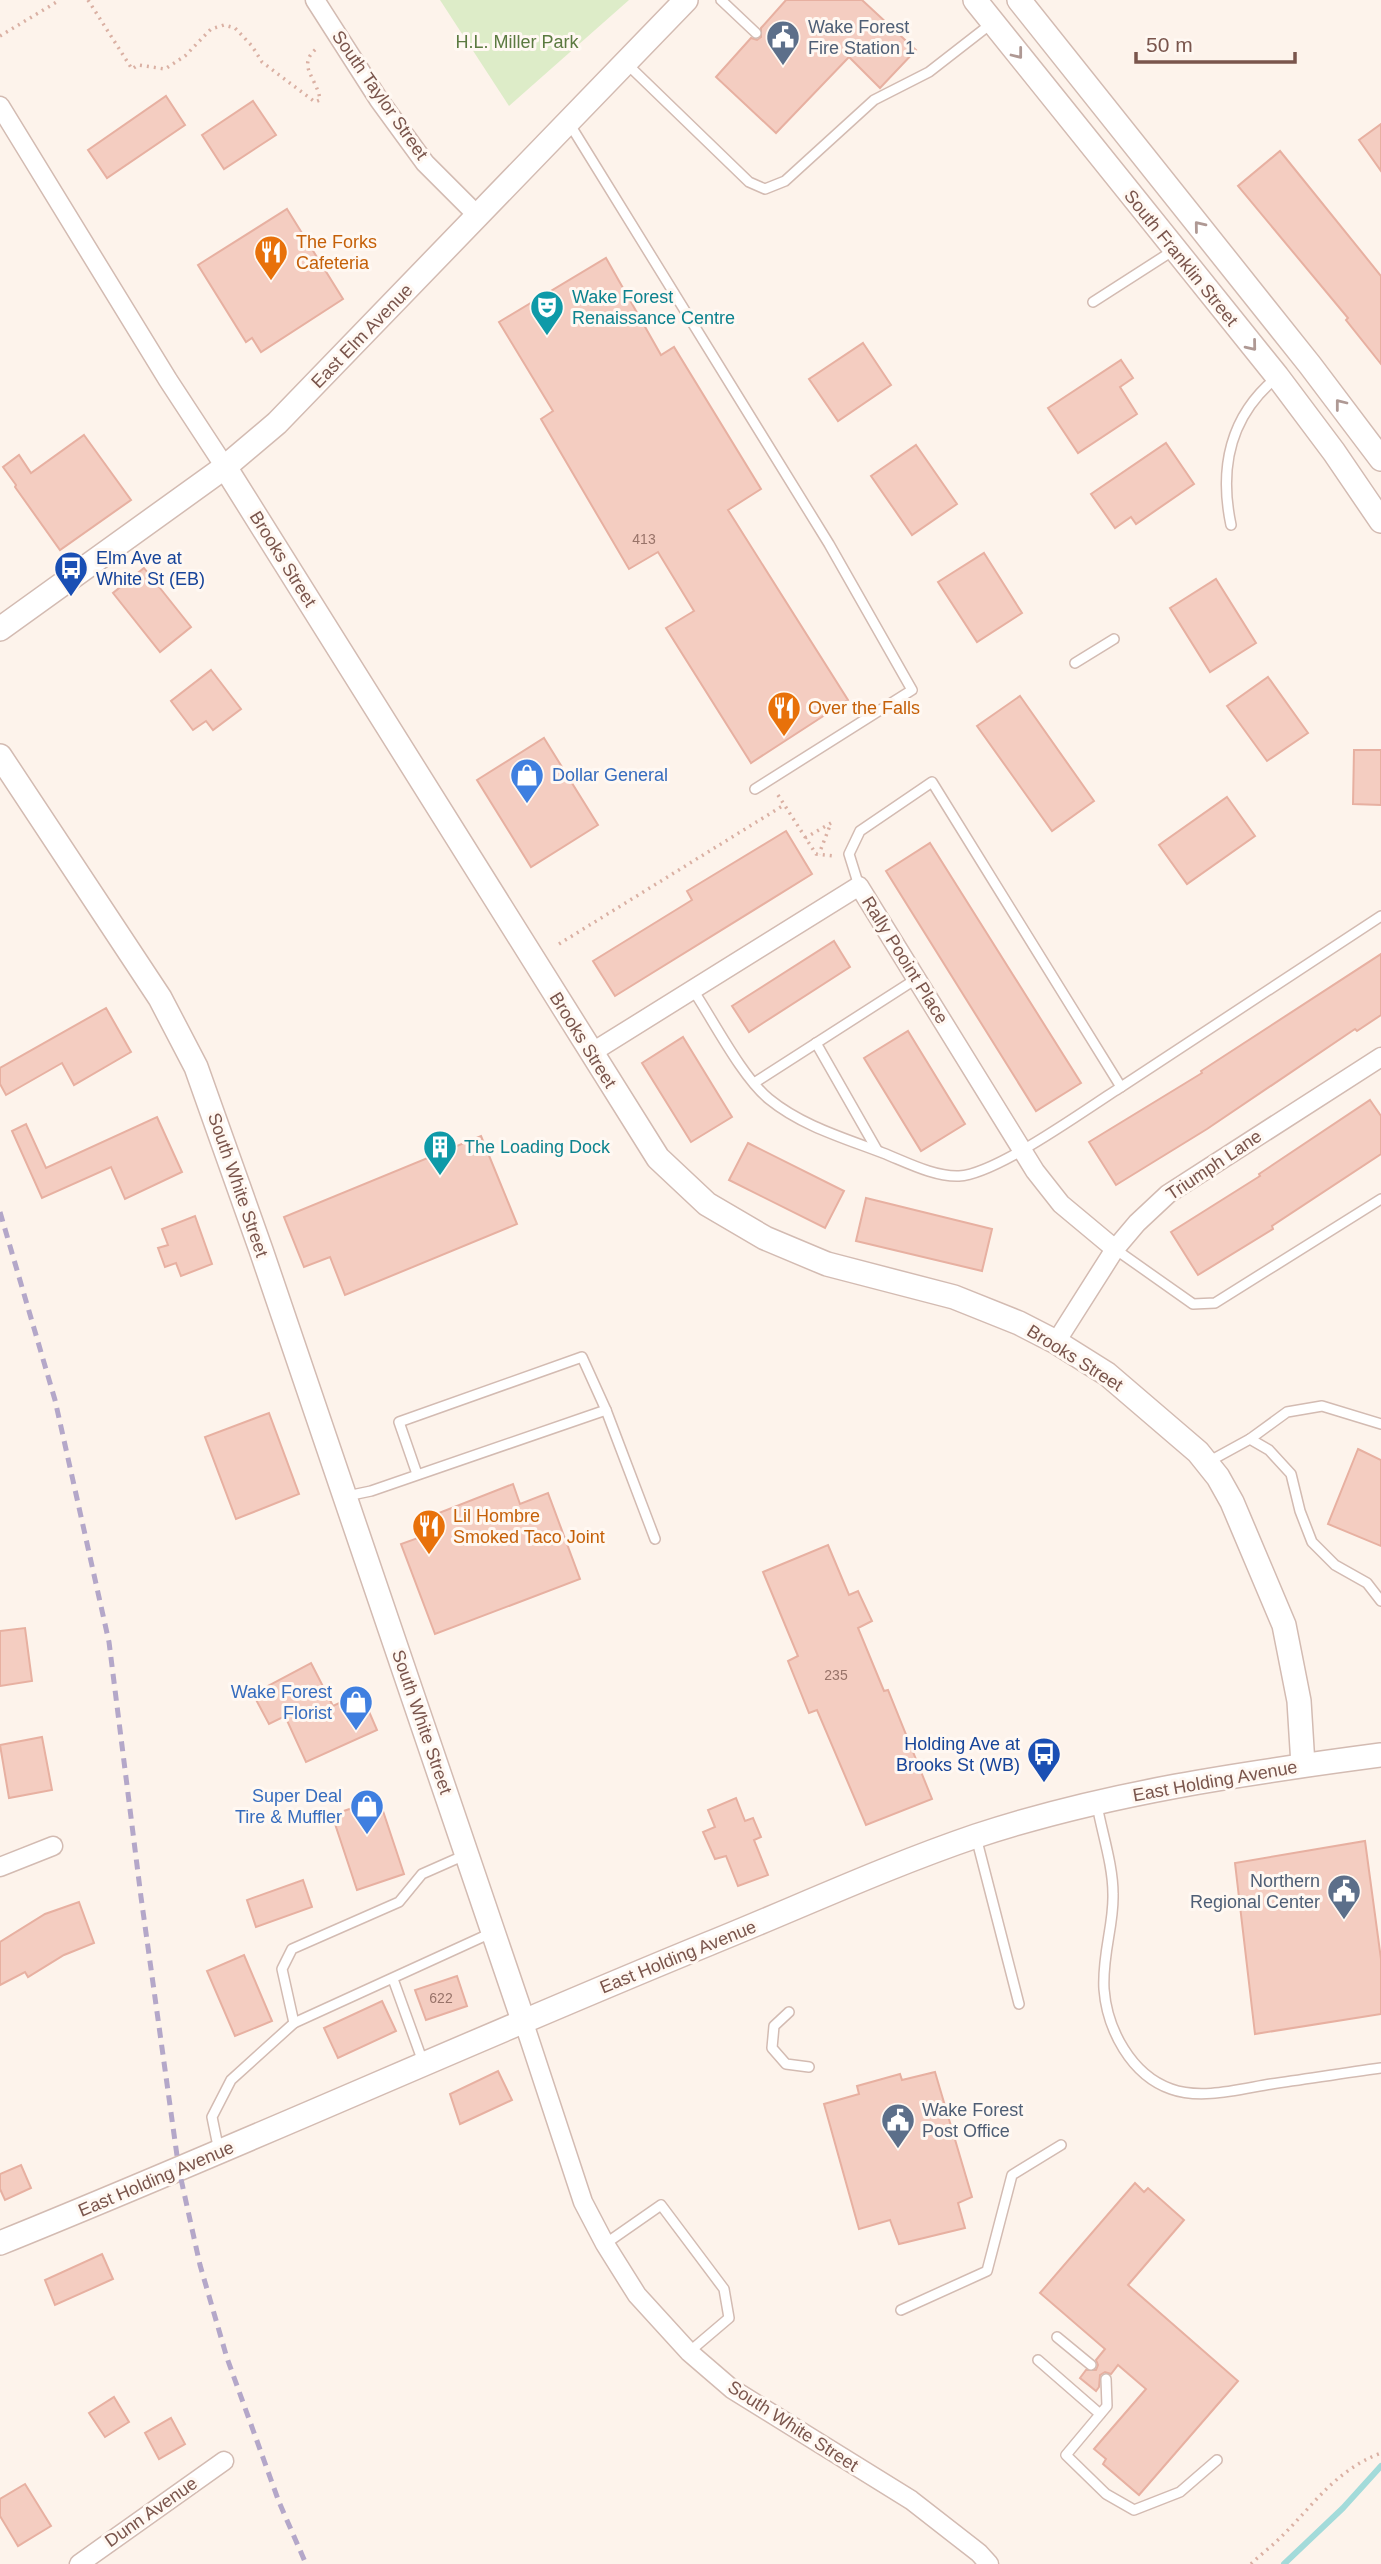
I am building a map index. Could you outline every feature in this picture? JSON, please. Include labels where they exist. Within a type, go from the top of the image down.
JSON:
[{"type":"street","name":"South Taylor Street","points":[[315,0],[379,100],[425,163],[479,216]]},
{"type":"street","name":"East Elm Avenue","points":[[0,629],[225,467],[277,423],[686,0]]},
{"type":"street","name":"South Franklin Street","points":[[975,0],[1277,376],[1381,521]]},
{"type":"street","name":"South Franklin Street","points":[[1019,0],[1310,365],[1381,459]]},
{"type":"street","name":"Brooks Street","points":[[0,106],[168,380],[658,1158],[707,1204],[765,1238],[828,1264],[954,1297],[1019,1323],[1056,1342],[1107,1374],[1145,1404],[1208,1462],[1232,1502],[1284,1625],[1299,1701],[1303,1765]]},
{"type":"street","name":"South White Street","points":[[0,756],[160,998],[196,1067],[494,1932],[583,2202],[605,2244],[637,2295],[689,2352],[732,2389],[911,2500],[979,2553],[989,2564]]},
{"type":"street","name":"Rally Pooint Place","points":[[592,1053],[859,886],[1020,1150],[1061,1204],[1115,1249]]},
{"type":"street","name":"Triumph Lane","points":[[1056,1342],[1115,1249],[1137,1223],[1168,1194],[1381,1057]]},
{"type":"street","name":"East Holding Avenue","points":[[0,2243],[220,2153],[523,2020],[871,1875],[975,1836],[1097,1803],[1187,1784],[1381,1755]]},
{"type":"street","points":[[0,1867],[52,1846]]},
{"type":"street","name":"Dunn Avenue","points":[[79,2564],[223,2461]]},
{"type":"lane","points":[[721,0],[756,33]]},
{"type":"lane","points":[[627,64],[749,182],[765,189],[785,181],[874,100],[929,72],[993,22]]},
{"type":"lane","points":[[569,123],[829,544],[912,690],[755,789]]},
{"type":"lane","points":[[1093,302],[1174,250]]},
{"type":"lane","points":[[1231,525],[1226,500],[1225,468],[1236,429],[1263,388],[1277,376]]},
{"type":"lane","points":[[1075,663],[1114,639]]},
{"type":"lane","points":[[859,886],[849,854],[860,831],[932,782],[1121,1087]]},
{"type":"lane","points":[[693,990],[754,1083],[769,1099],[816,1128],[931,1171],[959,1176],[989,1167],[1020,1150],[1381,916]]},
{"type":"lane","points":[[754,1083],[916,979]]},
{"type":"lane","points":[[816,1043],[877,1150]]},
{"type":"lane","points":[[1115,1249],[1193,1304],[1215,1303],[1381,1199]]},
{"type":"lane","points":[[417,1475],[399,1422],[582,1357],[606,1410],[655,1539]]},
{"type":"lane","points":[[1208,1462],[1250,1439],[1287,1412],[1322,1406],[1381,1424]]},
{"type":"lane","points":[[345,1496],[371,1491],[606,1410]]},
{"type":"lane","points":[[1250,1439],[1269,1450],[1291,1474],[1300,1511],[1312,1542],[1335,1564],[1367,1583],[1381,1601]]},
{"type":"lane","points":[[1097,1803],[1113,1893],[1104,1958],[1104,1992],[1112,2025],[1128,2056],[1146,2077],[1172,2090],[1191,2093],[1381,2068]]},
{"type":"lane","points":[[975,1836],[1019,2004]]},
{"type":"lane","points":[[294,2023],[282,1969],[292,1949],[399,1902],[422,1874],[467,1855]]},
{"type":"lane","points":[[220,2153],[212,2117],[230,2080],[294,2023],[494,1932]]},
{"type":"lane","points":[[393,1979],[424,2064]]},
{"type":"lane","points":[[789,2012],[774,2026],[772,2048],[786,2064],[810,2067]]},
{"type":"lane","points":[[901,2310],[987,2271],[1012,2175],[1061,2145]]},
{"type":"lane","points":[[605,2244],[661,2205],[724,2289],[729,2318],[689,2352]]},
{"type":"lane","points":[[1058,2337],[1091,2365]]},
{"type":"lane","points":[[1038,2360],[1100,2414]]},
{"type":"lane","points":[[1106,2379],[1107,2406],[1066,2455],[1106,2494],[1134,2510],[1180,2492],[1217,2460]]},
{"type":"path","points":[[0,36],[60,0]]},
{"type":"path","points":[[88,0],[132,69],[138,65],[165,69],[185,56],[211,29],[224,25],[235,28],[252,46],[262,62],[316,102],[320,100],[319,92],[306,63],[307,56],[316,49]]},
{"type":"path","points":[[778,795],[816,854],[838,856]]},
{"type":"path","points":[[559,944],[784,805]]},
{"type":"path","points":[[805,838],[831,823],[820,854]]},
{"type":"path","points":[[1251,2564],[1281,2537],[1339,2476],[1361,2460],[1381,2453]]},
{"type":"green space","name":"H.L. Miller Park","points":[[440,0],[629,0],[509,106]]},
{"type":"building","name":"Wake Forest Fire Station 1","points":[[786,0],[862,0],[916,50],[880,88],[849,57],[776,133],[716,77],[751,38],[757,40],[761,37],[761,28]]},
{"type":"building","points":[[166,96],[185,125],[107,178],[88,150]]},
{"type":"building","points":[[253,101],[276,135],[224,169],[202,135]]},
{"type":"building","points":[[1381,124],[1381,171],[1359,140]]},
{"type":"building","points":[[1280,151],[1381,276],[1381,364],[1346,320],[1348,318],[1238,186]]},
{"type":"building","name":"The Forks Cafeteria","points":[[287,209],[343,299],[261,352],[252,338],[246,342],[198,265]]},
{"type":"building","points":[[606,258],[661,355],[674,347],[761,489],[728,510],[848,700],[751,763],[666,628],[694,611],[658,552],[629,569],[541,419],[553,411],[499,322]]},
{"type":"building","points":[[863,343],[891,385],[838,421],[809,379]]},
{"type":"building","points":[[1121,360],[1133,378],[1120,387],[1137,414],[1078,453],[1048,408]]},
{"type":"building","points":[[84,435],[131,500],[60,550],[3,467],[19,455],[31,473]]},
{"type":"building","points":[[1166,443],[1194,484],[1136,524],[1131,517],[1115,528],[1091,494]]},
{"type":"building","points":[[916,445],[957,504],[912,535],[871,476]]},
{"type":"building","points":[[984,553],[1022,613],[977,642],[938,582]]},
{"type":"building","points":[[144,568],[191,627],[160,652],[113,593]]},
{"type":"building","points":[[1216,579],[1256,643],[1210,672],[1170,608]]},
{"type":"building","points":[[211,670],[241,709],[213,730],[206,721],[193,730],[171,701]]},
{"type":"building","points":[[1268,677],[1308,733],[1267,761],[1227,706]]},
{"type":"building","points":[[1020,696],[1094,801],[1052,831],[977,726]]},
{"type":"building","points":[[544,738],[598,825],[531,867],[477,780]]},
{"type":"building","points":[[1354,750],[1381,750],[1381,805],[1353,804]]},
{"type":"building","points":[[1227,797],[1255,836],[1187,884],[1159,845]]},
{"type":"building","points":[[786,831],[812,874],[615,996],[593,961],[692,900],[687,891]]},
{"type":"building","points":[[930,843],[1081,1083],[1036,1111],[886,871]]},
{"type":"building","points":[[834,941],[850,967],[749,1032],[732,1006]]},
{"type":"building","points":[[1381,954],[1381,1015],[1357,1031],[1355,1029],[1207,1129],[1116,1185],[1089,1142],[1202,1073],[1201,1071]]},
{"type":"building","points":[[106,1008],[131,1052],[74,1085],[62,1063],[6,1095],[0,1084],[0,1068]]},
{"type":"building","points":[[908,1031],[965,1124],[921,1151],[864,1058]]},
{"type":"building","points":[[683,1037],[732,1117],[691,1142],[642,1063]]},
{"type":"building","points":[[1370,1100],[1381,1116],[1381,1154],[1272,1226],[1273,1229],[1198,1275],[1171,1232],[1260,1176],[1259,1174]]},
{"type":"building","points":[[157,1117],[182,1172],[125,1199],[111,1167],[42,1198],[12,1131],[26,1124],[46,1168]]},
{"type":"building","name":"The Loading Dock","points":[[481,1136],[517,1224],[345,1295],[330,1257],[304,1267],[284,1217]]},
{"type":"building","points":[[748,1143],[844,1191],[825,1228],[729,1180]]},
{"type":"building","points":[[866,1198],[992,1229],[982,1271],[856,1241]]},
{"type":"building","points":[[195,1216],[212,1264],[181,1276],[176,1263],[165,1267],[158,1248],[168,1245],[162,1229]]},
{"type":"building","points":[[269,1413],[299,1494],[236,1519],[205,1437]]},
{"type":"building","points":[[1358,1449],[1381,1460],[1381,1546],[1328,1524]]},
{"type":"building","points":[[513,1484],[520,1504],[548,1493],[580,1579],[435,1634],[401,1544],[432,1533],[426,1518]]},
{"type":"building","points":[[828,1545],[849,1595],[858,1591],[872,1621],[858,1628],[884,1691],[888,1690],[932,1799],[866,1825],[817,1710],[809,1713],[788,1661],[798,1656],[763,1572]]},
{"type":"building","points":[[25,1628],[32,1681],[0,1686],[0,1631]]},
{"type":"building","points":[[311,1663],[333,1706],[361,1693],[377,1730],[306,1762],[285,1716],[269,1724],[253,1694]]},
{"type":"building","points":[[42,1737],[52,1790],[9,1798],[0,1745]]},
{"type":"building","points":[[736,1798],[745,1821],[753,1818],[761,1837],[754,1840],[768,1875],[738,1886],[726,1856],[715,1859],[703,1832],[715,1827],[708,1810]]},
{"type":"building","points":[[379,1799],[404,1874],[357,1890],[332,1815]]},
{"type":"building","points":[[1365,1841],[1381,1959],[1381,2014],[1255,2034],[1235,1863]]},
{"type":"building","points":[[303,1880],[312,1907],[256,1927],[247,1900]]},
{"type":"building","points":[[79,1902],[94,1943],[64,1955],[28,1977],[25,1972],[0,1985],[0,1942],[45,1914]]},
{"type":"building","points":[[244,1955],[272,2021],[235,2036],[207,1971]]},
{"type":"building","points":[[457,1976],[467,2006],[426,2020],[415,1990]]},
{"type":"building","points":[[382,2001],[396,2031],[338,2058],[324,2028]]},
{"type":"building","points":[[498,2071],[512,2100],[460,2124],[450,2094]]},
{"type":"building","name":"Wake Forest Post Office","points":[[935,2072],[972,2197],[958,2203],[965,2228],[899,2244],[890,2220],[859,2229],[824,2104],[859,2094],[857,2086],[900,2074],[902,2080]]},
{"type":"building","points":[[21,2165],[31,2188],[5,2200],[0,2189],[0,2174]]},
{"type":"building","points":[[1135,2183],[1144,2192],[1148,2188],[1184,2220],[1128,2285],[1238,2381],[1139,2495],[1103,2464],[1106,2459],[1094,2449],[1146,2389],[1118,2365],[1111,2374],[1105,2372],[1100,2375],[1096,2391],[1080,2378],[1086,2370],[1096,2370],[1096,2360],[1105,2349],[1040,2293]]},
{"type":"building","points":[[102,2254],[113,2279],[55,2305],[45,2280]]},
{"type":"building","points":[[114,2397],[129,2422],[105,2437],[89,2413]]},
{"type":"building","points":[[171,2418],[185,2444],[159,2459],[145,2433]]},
{"type":"building","points":[[25,2484],[51,2526],[18,2546],[0,2516],[0,2499]]},
{"type":"waterway","points":[[1284,2564],[1343,2508],[1381,2466]]},
{"type":"railway","points":[[0,1212],[55,1400],[109,1642],[179,2170],[200,2265],[227,2358],[279,2502],[306,2564]]},
{"type":"place","name":"Wake Forest Fire Station 1","points":[[783,67]]},
{"type":"place","name":"The Forks Cafeteria","points":[[271,282]]},
{"type":"place","name":"Wake Forest Renaissance Centre","points":[[547,337]]},
{"type":"place","name":"Elm Ave at White St (EB)","points":[[71,598]]},
{"type":"place","name":"Over the Falls","points":[[784,738]]},
{"type":"place","name":"Dollar General","points":[[527,805]]},
{"type":"place","name":"The Loading Dock","points":[[440,1177]]},
{"type":"place","name":"Lil Hombre Smoked Taco Joint","points":[[429,1556]]},
{"type":"place","name":"Wake Forest Florist","points":[[356,1732]]},
{"type":"place","name":"Holding Ave at Brooks St (WB)","points":[[1044,1784]]},
{"type":"place","name":"Super Deal Tire & Muffler","points":[[367,1836]]},
{"type":"place","name":"Northern Regional Center","points":[[1344,1921]]},
{"type":"place","name":"Wake Forest Post Office","points":[[898,2150]]}]
